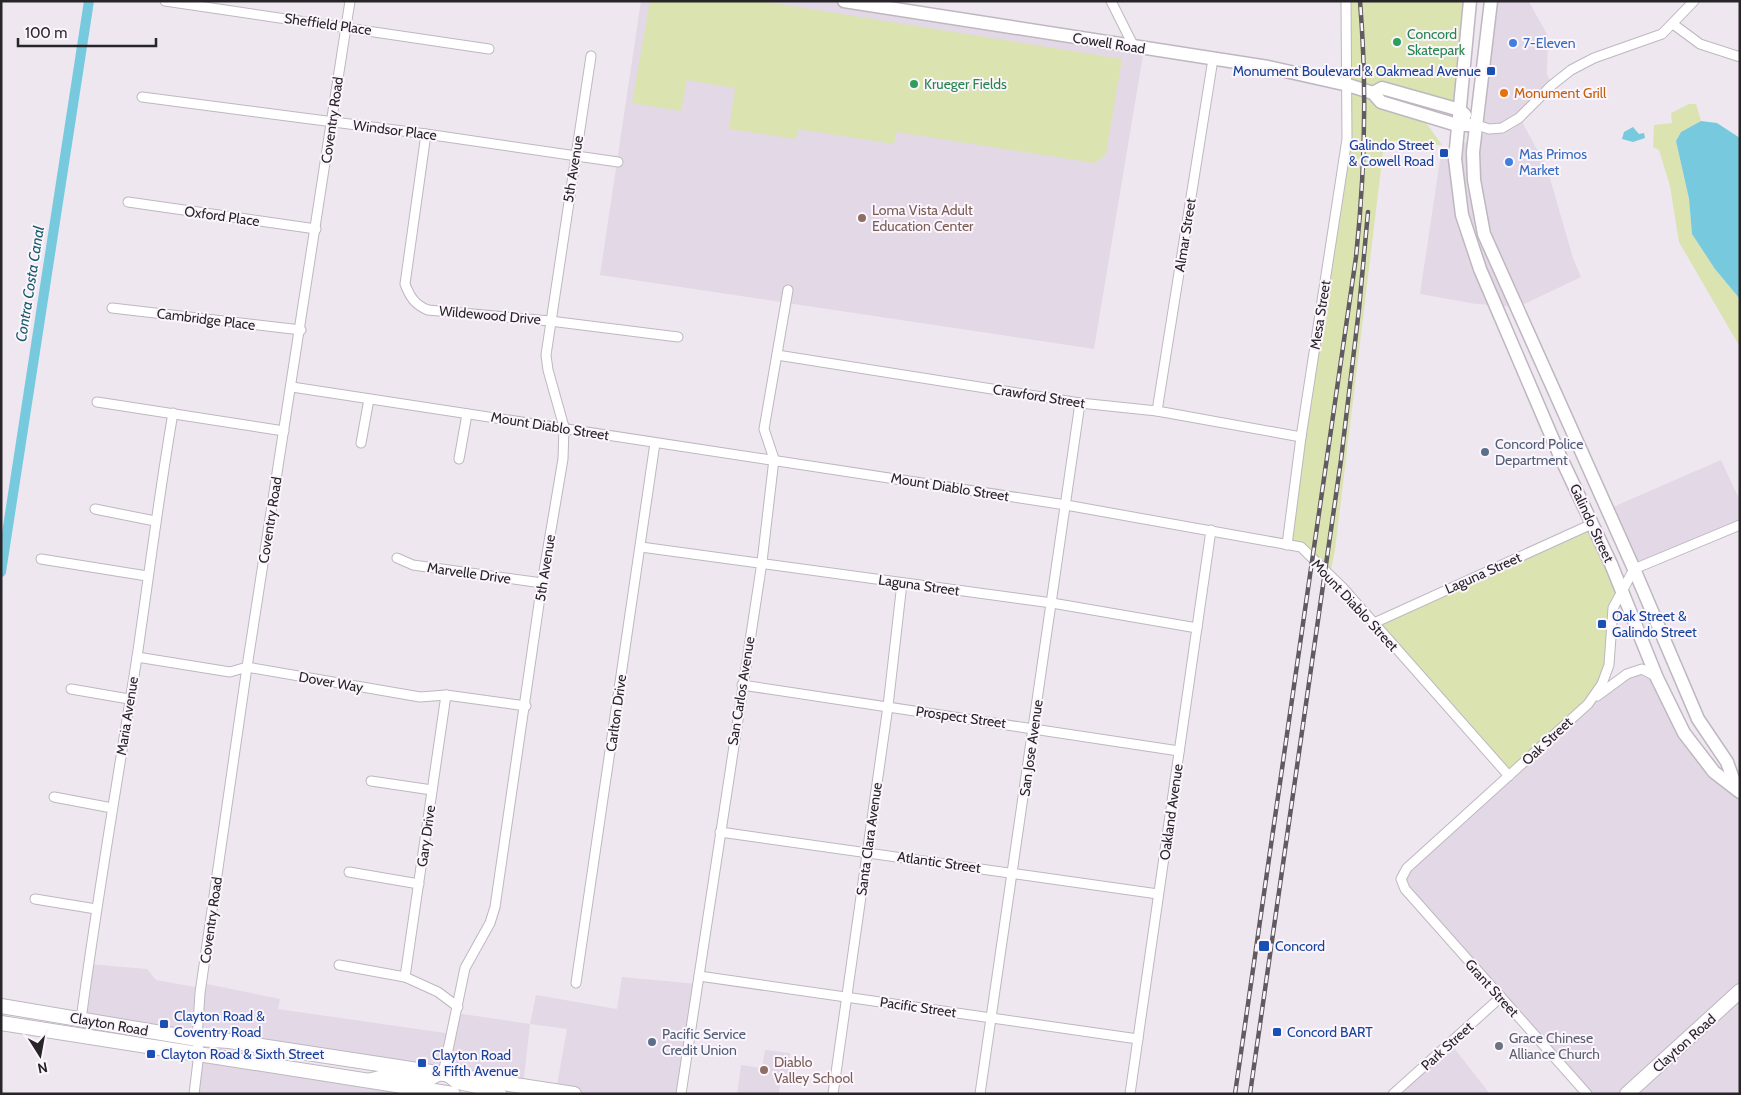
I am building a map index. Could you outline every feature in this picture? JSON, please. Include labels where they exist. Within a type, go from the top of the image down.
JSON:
[{"type":"main road","name":"Cowell Road","points":[[844,1],[1268,67],[1348,85],[1373,93],[1380,102],[1457,124],[1477,125]]},
{"type":"main road","name":"Galindo Street","points":[[1470,1],[1455,159],[1462,215],[1480,270],[1560,456],[1622,592],[1657,678],[1684,733],[1714,772],[1738,789]]},
{"type":"main road","name":"Galindo Street","points":[[1491,1],[1473,152],[1474,180],[1482,226],[1496,265],[1518,306],[1600,497],[1634,569],[1698,720],[1727,762],[1738,789]]},
{"type":"main road","name":"Cowell Road","points":[[1373,93],[1382,88],[1460,110],[1477,125]]},
{"type":"main road","points":[[1510,339],[1528,358],[1534,361],[1540,360]]},
{"type":"main road","points":[[1560,456],[1570,455],[1576,457],[1600,497]]},
{"type":"main road","name":"Clayton Road","points":[[1627,1094],[1740,991]]},
{"type":"main road","name":"Clayton Road","points":[[1,1006],[197,1039],[229,1041],[574,1094]]},
{"type":"main road","name":"Clayton Road","points":[[1,1023],[364,1080],[419,1091],[453,1094]]},
{"type":"street","name":"Sheffield Place","points":[[166,1],[346,26],[489,49]]},
{"type":"street","name":"Coventry Road","points":[[194,1094],[199,1054],[197,1039],[198,1009],[247,667],[301,330],[350,1]]},
{"type":"street","points":[[1111,1],[1134,47]]},
{"type":"street","name":"Mesa Street","points":[[1287,544],[1301,437],[1347,139],[1346,1]]},
{"type":"street","points":[[1477,125],[1489,129],[1502,128],[1519,118],[1552,85],[1571,70],[1615,49],[1649,41],[1662,34],[1694,1]]},
{"type":"street","points":[[1673,24],[1700,44],[1740,57]]},
{"type":"street","name":"5th Avenue","points":[[444,1074],[465,968],[490,923],[495,907],[526,706],[542,582],[563,459],[564,427],[548,370],[546,355],[591,56]]},
{"type":"street","name":"Almar Street","points":[[1157,411],[1213,59]]},
{"type":"street","name":"Windsor Place","points":[[142,97],[426,134],[618,162]]},
{"type":"street","name":"Wildewood Drive","points":[[426,134],[405,284],[410,298],[419,306],[428,310],[550,320],[678,337]]},
{"type":"street","name":"Oxford Place","points":[[128,202],[316,229]]},
{"type":"street","name":"San Carlos Avenue","points":[[681,1094],[762,562],[774,460],[764,429],[788,290]]},
{"type":"street","name":"Cambridge Place","points":[[112,308],[301,330]]},
{"type":"street","name":"Crawford Street","points":[[777,355],[1080,403],[1157,411],[1301,437]]},
{"type":"street","name":"Mount Diablo Street","points":[[292,387],[1066,505],[1301,547],[1330,575],[1374,623],[1509,776]]},
{"type":"street","points":[[361,443],[369,399]]},
{"type":"street","points":[[97,402],[284,431]]},
{"type":"street","name":"San Jose Avenue","points":[[980,1094],[1080,403]]},
{"type":"street","name":"Maria Avenue","points":[[81,1020],[96,909],[137,657],[155,521],[173,413]]},
{"type":"street","points":[[459,459],[467,414]]},
{"type":"street","name":"Carlton Drive","points":[[576,983],[655,443]]},
{"type":"street","points":[[95,509],[155,521]]},
{"type":"street","name":"Laguna Street","points":[[1374,623],[1592,524]]},
{"type":"street","points":[[1634,569],[1740,525]]},
{"type":"street","name":"Oakland Avenue","points":[[1130,1094],[1211,530]]},
{"type":"street","name":"Laguna Street","points":[[641,547],[1052,602],[1197,628]]},
{"type":"street","name":"Marvelle Drive","points":[[397,558],[413,565],[542,582]]},
{"type":"street","points":[[41,559],[147,576]]},
{"type":"street","name":"Oak Street","points":[[1401,879],[1407,868],[1588,704],[1602,684],[1609,665],[1613,608],[1634,569]]},
{"type":"street","name":"Santa Clara Avenue","points":[[832,1094],[888,706],[902,583]]},
{"type":"street","name":"Dover Way","points":[[137,657],[230,672],[247,667],[420,697],[446,695],[526,706]]},
{"type":"street","points":[[1588,704],[1627,674],[1642,669],[1657,678]]},
{"type":"street","name":"Prospect Street","points":[[742,685],[1179,751]]},
{"type":"street","points":[[71,689],[129,699]]},
{"type":"street","name":"Gary Drive","points":[[405,977],[446,695]]},
{"type":"street","points":[[371,780],[432,790]]},
{"type":"street","points":[[54,797],[112,808]]},
{"type":"street","name":"Atlantic Street","points":[[720,832],[1158,894]]},
{"type":"street","points":[[349,872],[419,884]]},
{"type":"street","name":"Grant Street","points":[[1401,879],[1404,889],[1587,1094]]},
{"type":"street","points":[[35,899],[96,909]]},
{"type":"street","points":[[339,965],[405,977],[438,992],[458,1007]]},
{"type":"street","name":"Pacific Street","points":[[699,976],[1138,1038]]},
{"type":"street","name":"Park Street","points":[[1393,1094],[1501,997]]},
{"type":"street","points":[[364,1080],[385,1074],[430,1081],[444,1074],[456,1084],[502,1094]]},
{"type":"shaded area","name":"Loma Vista Adult Education Center","points":[[641,1],[844,1],[1144,49],[1094,349],[600,275]]},
{"type":"shaded area","points":[[1494,1],[1529,2],[1548,36],[1547,74],[1552,85],[1520,118],[1547,168],[1573,258],[1581,277],[1518,307],[1476,304],[1420,294],[1441,153],[1495,129],[1477,125]]},
{"type":"shaded area","points":[[1721,460],[1740,501],[1740,525],[1634,569],[1606,510]]},
{"type":"shaded area","points":[[1642,669],[1657,678],[1684,733],[1740,792],[1740,1094],[1587,1094],[1405,889],[1407,868],[1588,704]]},
{"type":"shaded area","points":[[88,964],[147,969],[156,980],[201,988],[202,983],[280,999],[278,1009],[452,1034],[456,1013],[530,1024],[523,1086],[81,1020]]},
{"type":"shaded area","points":[[622,977],[698,984],[681,1094],[574,1094],[556,1091],[567,1029],[530,1024],[536,995],[617,1009]]},
{"type":"shaded area","points":[[1450,1043],[1490,1094],[1393,1094]]},
{"type":"shaded area","name":"Diablo Valley School","points":[[765,1050],[790,1053],[788,1074],[781,1073],[779,1094],[737,1094],[741,1065],[762,1068]]},
{"type":"shaded area","points":[[199,1053],[418,1094],[194,1094]]},
{"type":"green space","name":"Krueger Fields","points":[[650,1],[760,1],[1122,59],[1106,154],[1095,163],[896,132],[894,144],[798,129],[796,139],[729,129],[735,88],[687,80],[681,111],[632,103]]},
{"type":"green space","points":[[1346,1],[1470,1],[1460,110],[1382,88],[1373,93],[1409,116],[1427,124],[1442,145],[1406,141],[1384,144],[1335,550],[1330,575],[1301,547],[1287,545],[1347,139]]},
{"type":"green space","points":[[1689,104],[1696,104],[1701,121],[1681,132],[1676,141],[1689,200],[1692,234],[1715,269],[1740,299],[1740,347],[1679,242],[1670,186],[1659,150],[1653,147],[1654,125],[1672,123],[1671,113]]},
{"type":"green space","points":[[1592,524],[1622,592],[1613,608],[1609,665],[1588,704],[1509,776],[1374,623]]},
{"type":"water","points":[[1701,121],[1717,123],[1740,138],[1740,299],[1715,269],[1692,234],[1689,199],[1676,141],[1681,132]]},
{"type":"water","points":[[1633,127],[1639,134],[1644,133],[1645,138],[1633,142],[1622,139],[1624,132]]},
{"type":"waterway","name":"Contra Costa Canal","points":[[1,572],[89,1]]},
{"type":"railway","points":[[1235,1094],[1356,257],[1364,129],[1364,65],[1360,1]]},
{"type":"railway","points":[[1250,1094],[1341,460],[1359,309],[1368,212]]},
{"type":"place","name":"Concord Skatepark","points":[[1397,42]]},
{"type":"place","name":"7-Eleven","points":[[1513,43]]},
{"type":"place","name":"Monument Boulevard & Oakmead Avenue","points":[[1491,71]]},
{"type":"place","name":"Krueger Fields","points":[[914,84]]},
{"type":"place","name":"Monument Grill","points":[[1504,93]]},
{"type":"place","name":"Galindo Street & Cowell Road","points":[[1444,153]]},
{"type":"place","name":"Mas Primos Market","points":[[1509,162]]},
{"type":"place","name":"Loma Vista Adult Education Center","points":[[862,218]]},
{"type":"place","name":"Concord Police Department","points":[[1485,452]]},
{"type":"place","name":"Oak Street & Galindo Street","points":[[1602,624]]},
{"type":"place","name":"Concord","points":[[1264,946]]},
{"type":"place","name":"Clayton Road & Coventry Road","points":[[164,1024]]},
{"type":"place","name":"Concord BART","points":[[1277,1032]]},
{"type":"place","name":"Pacific Service Credit Union","points":[[652,1042]]},
{"type":"place","name":"Grace Chinese Alliance Church","points":[[1499,1046]]},
{"type":"place","name":"Clayton Road & Sixth Street","points":[[151,1054]]},
{"type":"place","name":"Clayton Road & Fifth Avenue","points":[[422,1063]]},
{"type":"place","name":"Diablo Valley School","points":[[764,1070]]}]
